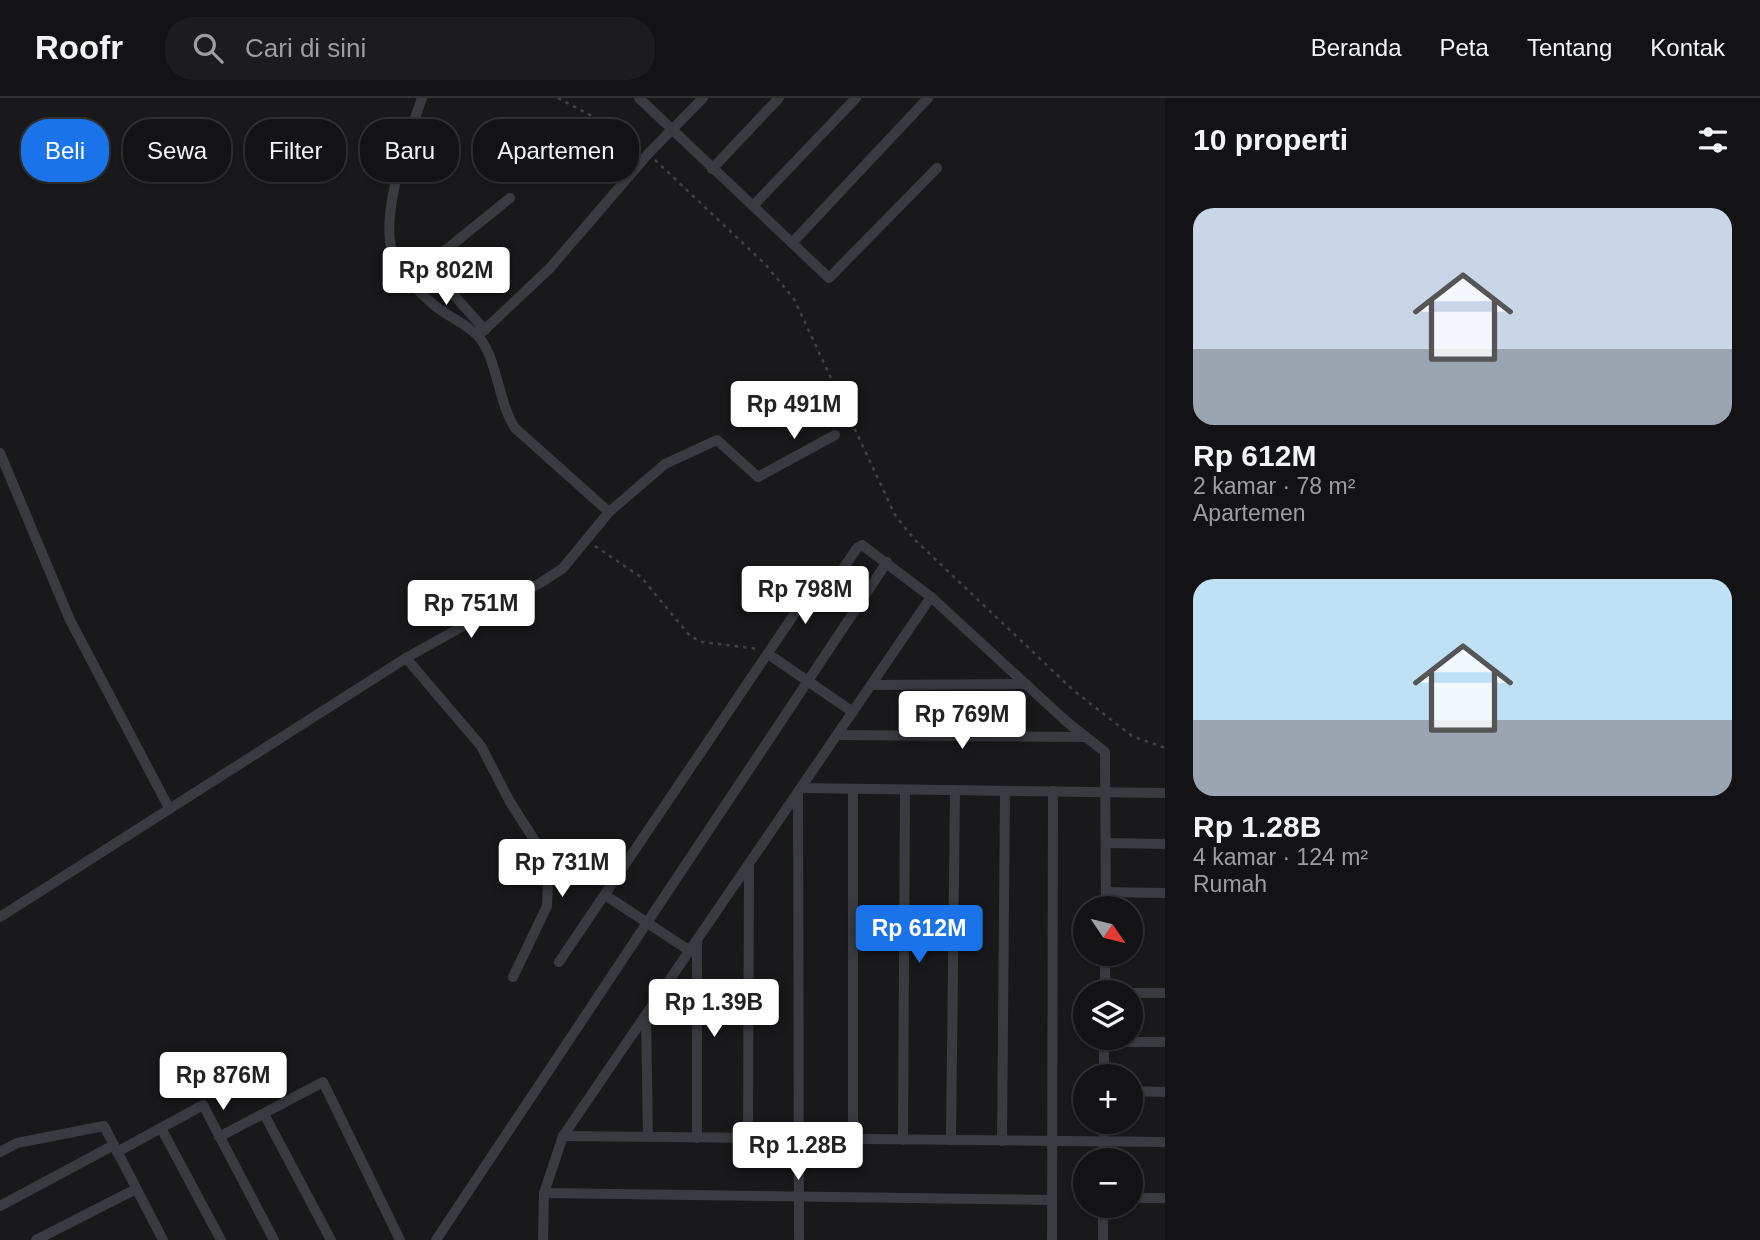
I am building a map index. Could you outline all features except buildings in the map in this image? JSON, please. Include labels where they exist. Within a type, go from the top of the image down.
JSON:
[{"type":"street","points":[[422,98],[406,147],[390,220],[390,240],[396,259],[431,303],[482,333]]},
{"type":"street","points":[[639,98],[829,278],[937,168]]},
{"type":"street","points":[[482,333],[550,268],[648,154],[703,98]]},
{"type":"street","points":[[712,169],[779,98]]},
{"type":"street","points":[[752,206],[856,98]]},
{"type":"street","points":[[792,243],[928,98]]},
{"type":"street","points":[[411,278],[510,198]]},
{"type":"street","points":[[428,265],[482,333],[501,388],[506,415],[514,428],[609,512]]},
{"type":"street","points":[[0,917],[406,658],[563,568],[609,512],[666,464],[712,440],[720,441],[758,477],[835,435]]},
{"type":"street","points":[[0,453],[70,620],[169,808]]},
{"type":"street","points":[[838,576],[859,545],[887,562],[931,597],[1105,752],[1106,896]]},
{"type":"street","points":[[436,1240],[887,562]]},
{"type":"street","points":[[559,962],[817,582]]},
{"type":"street","points":[[543,1240],[544,1193],[563,1136],[931,597]]},
{"type":"street","points":[[768,654],[853,712]]},
{"type":"street","points":[[406,658],[481,746],[510,802],[544,855],[548,880],[547,906],[513,977]]},
{"type":"street","points":[[871,685],[1026,684]]},
{"type":"street","points":[[837,735],[1086,737]]},
{"type":"street","points":[[853,789],[853,1139]]},
{"type":"street","points":[[799,790],[1165,793]]},
{"type":"street","points":[[799,790],[799,1240]]},
{"type":"street","points":[[903,1140],[905,790]]},
{"type":"street","points":[[951,1140],[955,790]]},
{"type":"street","points":[[1002,1141],[1005,791]]},
{"type":"street","points":[[1052,1240],[1053,791]]},
{"type":"street","points":[[1106,843],[1165,844]]},
{"type":"street","points":[[748,1138],[749,864]]},
{"type":"street","points":[[1106,892],[1165,893]]},
{"type":"street","points":[[605,895],[690,951]]},
{"type":"street","points":[[697,1138],[698,941]]},
{"type":"street","points":[[1143,993],[1165,993]]},
{"type":"street","points":[[646,1015],[648,1137]]},
{"type":"street","points":[[1143,1041],[1165,1042]]},
{"type":"street","points":[[219,1137],[323,1082],[400,1240]]},
{"type":"street","points":[[1143,1091],[1165,1092]]},
{"type":"street","points":[[0,1206],[161,1128],[202,1105],[274,1240]]},
{"type":"street","points":[[264,1114],[331,1240]]},
{"type":"street","points":[[0,1152],[17,1143],[104,1126],[163,1240]]},
{"type":"street","points":[[161,1128],[221,1240]]},
{"type":"street","points":[[1104,1134],[1104,1148]]},
{"type":"street","points":[[563,1136],[1165,1142]]},
{"type":"street","points":[[36,1240],[136,1189]]},
{"type":"street","points":[[544,1193],[1052,1200]]},
{"type":"street","points":[[1143,1198],[1165,1198]]},
{"type":"street","points":[[1103,1218],[1103,1240]]},
{"type":"path","points":[[558,98],[618,130],[648,154],[782,281],[813,335],[886,498],[910,534],[1073,690],[1132,736],[1165,748]]},
{"type":"path","points":[[586,542],[629,566],[690,636],[717,645],[758,649],[768,654]]}]
